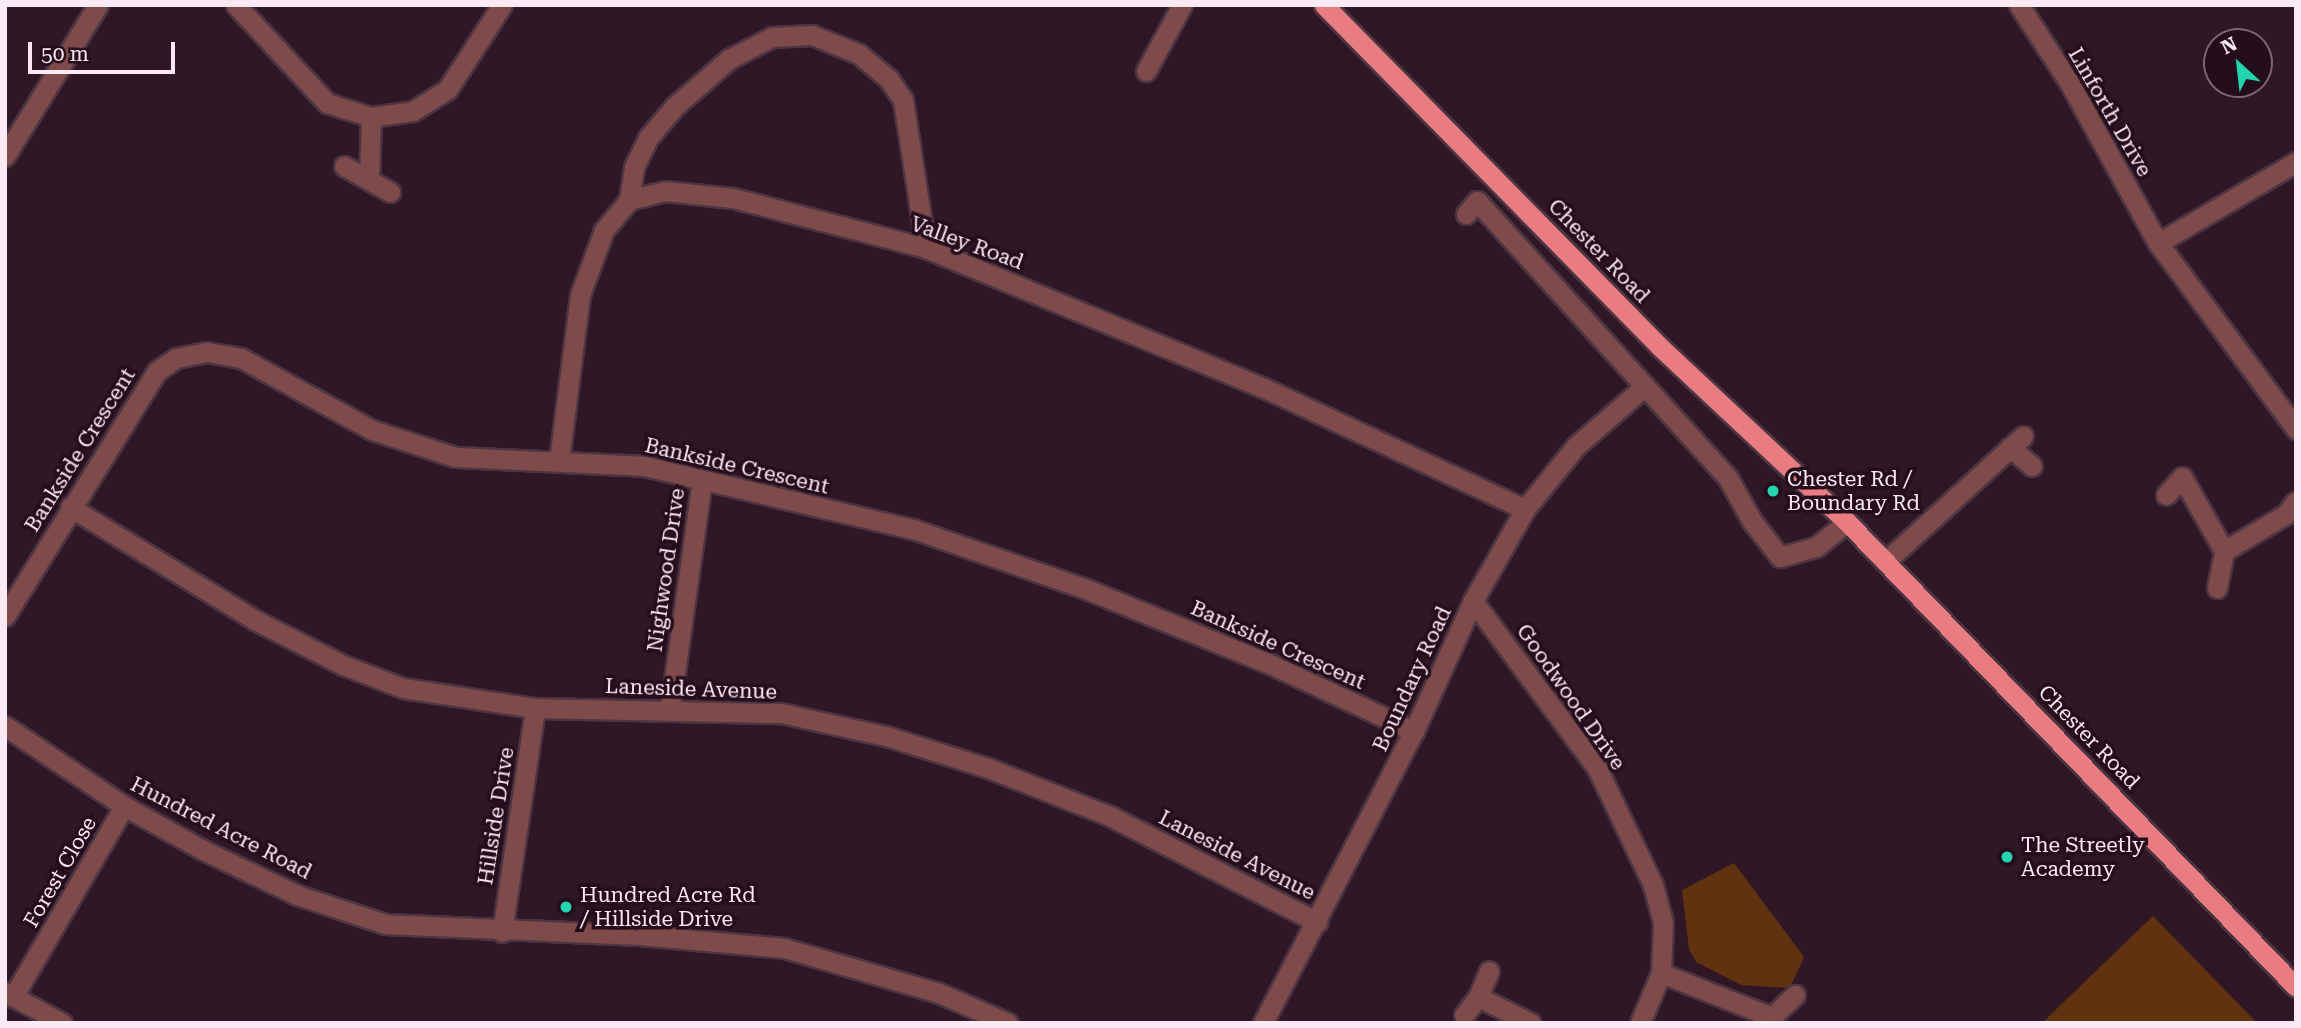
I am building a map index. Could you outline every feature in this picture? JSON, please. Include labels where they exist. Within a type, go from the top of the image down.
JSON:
[{"type":"highway","name":"Chester Road","points":[[1324,5],[1659,346],[1847,522],[2296,987]]},
{"type":"street","points":[[5,156],[98,5]]},
{"type":"street","points":[[236,5],[327,103],[371,117],[413,111],[447,90],[502,5]]},
{"type":"street","points":[[1146,71],[1182,5]]},
{"type":"street","name":"Linforth Drive","points":[[2019,5],[2069,82],[2158,243],[2296,429]]},
{"type":"street","points":[[559,461],[580,295],[604,230],[629,200],[634,167],[643,147],[675,106],[729,59],[772,37],[812,35],[859,54],[888,78],[903,100],[926,248]]},
{"type":"street","points":[[369,178],[371,117]]},
{"type":"street","points":[[2158,243],[2296,162]]},
{"type":"street","points":[[344,166],[390,192]]},
{"type":"street","name":"Valley Road","points":[[629,200],[665,191],[733,198],[926,248],[1262,387],[1525,509]]},
{"type":"street","points":[[1466,214],[1478,201],[1728,478],[1752,521],[1780,557],[1816,547],[1847,522]]},
{"type":"street","name":"Bankside Crescent","points":[[5,616],[70,507],[158,371],[176,358],[207,352],[241,358],[372,430],[456,457],[644,466],[913,529],[1086,589],[1270,664],[1414,731]]},
{"type":"street","name":"Boundary Road","points":[[1263,1023],[1414,731],[1473,601],[1525,509],[1576,446],[1645,386]]},
{"type":"street","points":[[1885,562],[2017,441],[2032,466]]},
{"type":"street","points":[[2166,495],[2182,477],[2224,551],[2217,588]]},
{"type":"street","name":"Nighwood Drive","points":[[670,708],[702,480]]},
{"type":"street","points":[[2224,551],[2286,514],[2296,501]]},
{"type":"street","name":"Laneside Avenue","points":[[70,507],[255,620],[343,665],[402,688],[536,708],[670,708],[781,713],[886,736],[988,768],[1110,816],[1317,922]]},
{"type":"street","name":"Goodwood Drive","points":[[1473,601],[1597,768],[1629,830],[1663,923],[1661,973],[1640,1023]]},
{"type":"street","name":"Hillside Drive","points":[[502,932],[536,708]]},
{"type":"street","name":"Hundred Acre Road","points":[[5,726],[124,806],[297,895],[385,924],[502,932],[639,935],[784,948],[939,993],[1008,1023]]},
{"type":"street","name":"Forest Close","points":[[62,1023],[9,995],[124,806]]},
{"type":"street","points":[[1464,1015],[1478,998],[1489,971]]},
{"type":"street","points":[[1661,973],[1772,1017],[1795,995]]},
{"type":"street","points":[[1478,998],[1531,1023]]},
{"type":"shaded area","points":[[1734,863],[1804,957],[1790,988],[1741,985],[1696,962],[1689,949],[1682,890]]},
{"type":"shaded area","points":[[2153,916],[2257,1023],[2042,1023]]},
{"type":"place","name":"Chester Rd / Boundary Rd","points":[[1773,491]]},
{"type":"place","name":"The Streetly Academy","points":[[2007,857]]},
{"type":"place","name":"Hundred Acre Rd / Hillside Drive","points":[[566,907]]}]
